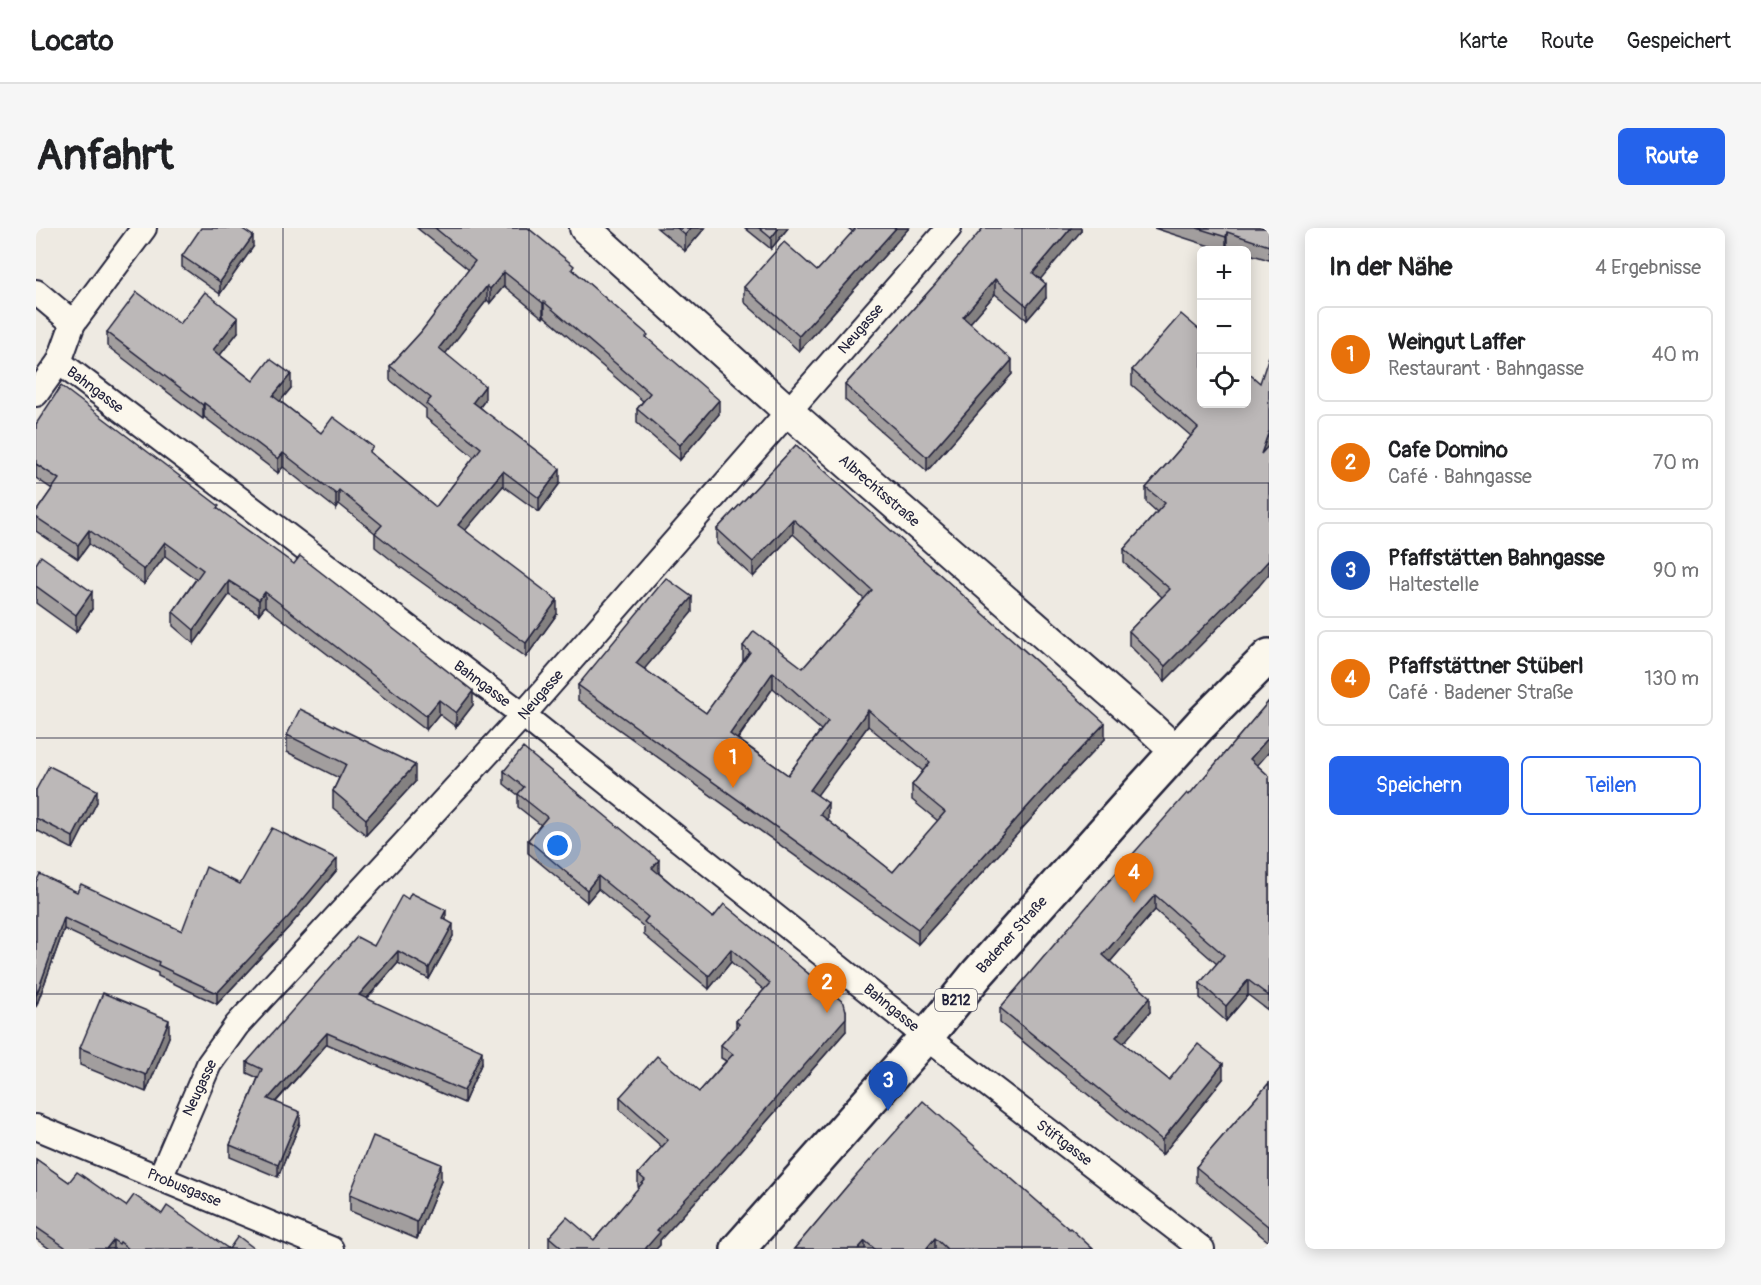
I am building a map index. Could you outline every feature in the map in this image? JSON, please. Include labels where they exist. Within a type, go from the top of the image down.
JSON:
[{"type":"main road","name":"Badener Straße","points":[[738,1249],[926,1037],[977,974],[1176,751],[1269,656]]},
{"type":"street","points":[[36,394],[59,362],[73,323],[144,228]]},
{"type":"street","name":"Albrechtsstraße","points":[[585,228],[789,412],[1176,751]]},
{"type":"street","name":"Neugasse","points":[[160,1178],[209,1064],[237,1025],[523,715],[949,228]]},
{"type":"street","points":[[36,292],[73,323]]},
{"type":"street","name":"Bahngasse","points":[[59,362],[523,715],[926,1037]]},
{"type":"street","name":"Stiftgasse","points":[[926,1037],[1202,1249]]},
{"type":"street","name":"Probusgasse","points":[[36,1127],[331,1249]]},
{"type":"building","points":[[201,228],[241,228],[253,236],[220,282],[182,256]]},
{"type":"building","points":[[435,228],[528,228],[574,266],[572,269],[719,400],[680,445],[637,409],[650,393],[544,302],[504,272],[490,289],[487,286],[439,348],[485,386],[473,402],[560,469],[539,498],[503,471],[458,525],[557,600],[526,643],[375,533],[382,525],[339,490],[336,494],[283,453],[278,459],[107,332],[137,292],[180,324],[205,292],[238,318],[213,350],[253,381],[270,359],[291,374],[273,396],[321,433],[333,417],[373,447],[369,452],[436,507],[481,448],[426,404],[431,398],[390,366],[421,332],[475,261]]},
{"type":"building","points":[[677,228],[691,228],[685,235]]},
{"type":"building","points":[[759,228],[779,228],[771,238]]},
{"type":"building","points":[[856,228],[896,228],[799,336],[744,287],[784,242],[817,271]]},
{"type":"building","points":[[983,228],[1071,228],[1033,273],[1046,284],[1027,306],[995,279],[963,317],[1012,360],[927,457],[845,385]]},
{"type":"building","points":[[1197,228],[1269,228],[1269,246],[1227,232],[1226,237]]},
{"type":"building","points":[[1181,314],[1197,328],[1197,408],[1251,408],[1251,375],[1260,383],[1269,356],[1269,431],[1261,454],[1269,445],[1269,560],[1165,666],[1129,631],[1170,589],[1124,549],[1165,503],[1146,488],[1198,428],[1132,370]]},
{"type":"building","points":[[61,386],[219,506],[217,508],[294,564],[300,556],[473,691],[456,713],[439,700],[426,716],[265,592],[259,600],[229,581],[194,630],[173,612],[203,570],[165,542],[144,570],[89,530],[78,545],[36,517],[36,512],[59,479],[36,464],[36,424]]},
{"type":"building","points":[[796,445],[1105,723],[918,929],[578,685],[666,578],[692,597],[636,663],[706,713],[750,652],[743,646],[754,631],[803,668],[872,590],[793,519],[753,562],[717,529]],"holes":[[[773,672],[828,721],[788,775],[730,734]],[[868,710],[930,762],[912,785],[945,812],[893,872],[820,814],[828,803],[810,790]]]},
{"type":"building","points":[[41,556],[92,592],[76,615],[36,586],[36,564]]},
{"type":"building","points":[[1269,701],[1269,737],[1250,759],[1269,776],[1269,996],[1248,980],[1226,1006],[1200,983],[1224,955],[1155,895],[1103,955],[1150,997],[1116,1037],[1169,1080],[1198,1044],[1223,1064],[1162,1140],[1000,1008],[1101,890],[1187,793],[1189,795]]},
{"type":"building","points":[[300,709],[415,765],[366,819],[333,791],[346,764],[287,735]]},
{"type":"building","points":[[523,748],[659,860],[652,868],[713,918],[724,904],[844,1003],[846,1011],[846,1018],[657,1230],[660,1232],[645,1249],[563,1249],[549,1237],[567,1217],[594,1240],[645,1180],[638,1174],[668,1140],[620,1097],[657,1056],[699,1092],[733,1054],[721,1045],[739,1024],[736,1021],[770,983],[731,949],[709,976],[644,922],[648,917],[598,876],[587,890],[528,840],[547,817],[518,794],[524,787],[504,771]]},
{"type":"building","points":[[49,766],[97,790],[73,837],[36,818],[36,790]]},
{"type":"building","points":[[272,828],[337,859],[289,916],[217,993],[158,965],[159,962],[64,918],[36,996],[36,882],[40,874],[77,892],[81,884],[182,931],[206,867],[240,884]]},
{"type":"building","points":[[411,893],[446,910],[442,918],[453,924],[429,968],[398,951],[359,995],[482,1051],[464,1091],[327,1033],[268,1099],[300,1112],[278,1165],[230,1145],[262,1069],[247,1062],[357,937],[374,946],[402,895],[408,899]]},
{"type":"building","points":[[103,993],[169,1020],[146,1075],[80,1048]]},
{"type":"building","points":[[1269,1083],[1268,1129],[1269,1227],[1196,1167]]},
{"type":"building","points":[[923,1101],[1093,1249],[947,1249],[935,1238],[926,1249],[875,1249],[865,1241],[858,1249],[794,1249]]},
{"type":"building","points":[[373,1136],[441,1164],[417,1222],[350,1194]]},
{"type":"building","points":[[36,1159],[69,1182],[77,1172],[126,1206],[134,1195],[162,1214],[167,1206],[229,1249],[129,1249],[113,1240],[106,1249],[68,1249],[36,1227]]},
{"type":"building","points":[[238,1236],[255,1249],[229,1249]]},
{"type":"place","name":"Weingut Laffer","points":[[733,788]]},
{"type":"place","name":"Pfaffstättner Stüberl","points":[[1134,903]]},
{"type":"place","name":"Cafe Domino","points":[[827,1013]]},
{"type":"place","name":"Pfaffstätten Bahngasse","points":[[888,1111]]}]
